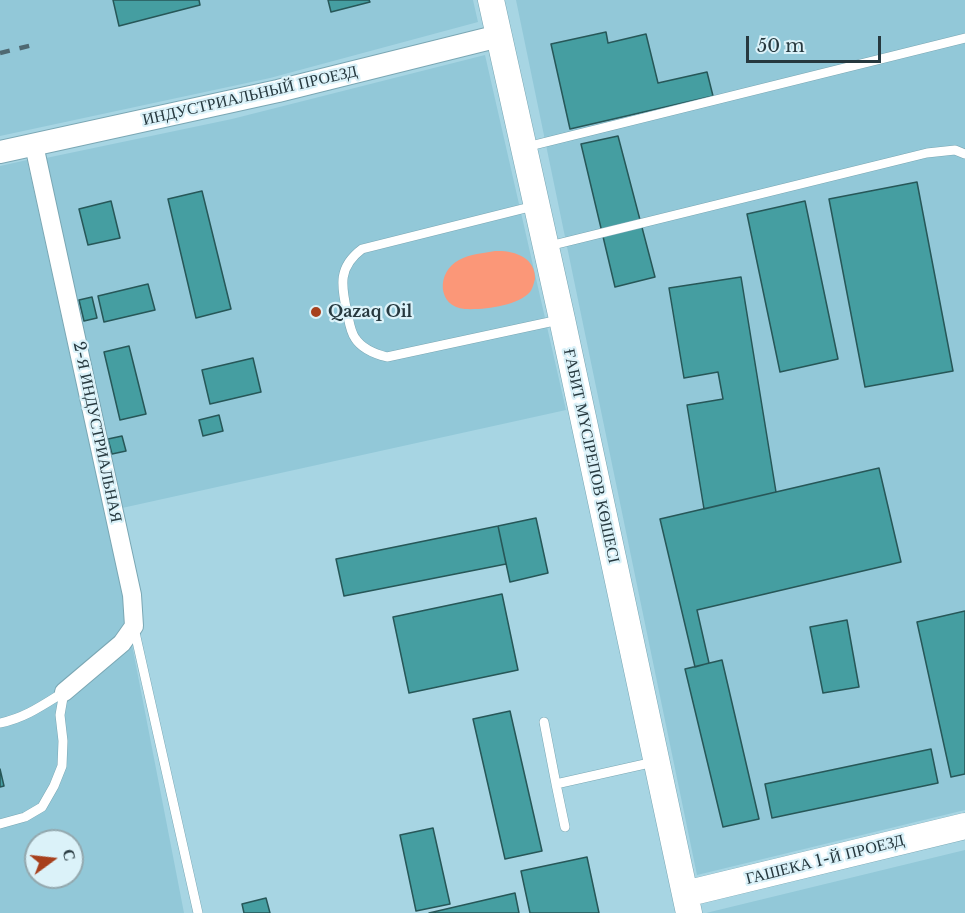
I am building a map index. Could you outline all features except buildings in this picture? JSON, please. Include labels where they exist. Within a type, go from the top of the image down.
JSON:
[{"type":"main road","name":"ҒАБИТ МҮСІРЕПОВ КӨШЕСІ","points":[[491,0],[687,904]]},
{"type":"main road","name":"ГАШЕКА 1-Й ПРОЕЗД","points":[[687,904],[965,826]]},
{"type":"street","name":"ИНДУСТРИАЛЬНЫЙ ПРОЕЗД","points":[[0,152],[278,92],[499,36]]},
{"type":"street","name":"2-Я ИНДУСТРИАЛЬНАЯ","points":[[34,145],[132,595],[134,626]]},
{"type":"street","points":[[64,692],[122,643],[134,626]]},
{"type":"lane","points":[[524,148],[965,38]]},
{"type":"lane","points":[[546,247],[927,153],[955,150],[965,154]]},
{"type":"lane","points":[[537,205],[362,249],[348,263],[344,271],[342,290],[355,338],[370,351],[387,357],[562,319]]},
{"type":"lane","points":[[134,626],[198,913]]},
{"type":"lane","points":[[0,723],[17,720],[64,692]]},
{"type":"lane","points":[[0,824],[25,817],[42,807],[54,786],[62,766],[63,741],[60,715],[64,692]]},
{"type":"lane","points":[[544,722],[565,827]]},
{"type":"lane","points":[[556,784],[656,761]]},
{"type":"shaded area","points":[[0,0],[473,0],[478,22],[270,78],[0,136]]},
{"type":"shaded area","points":[[516,0],[965,0],[965,810],[697,875]]},
{"type":"shaded area","points":[[485,55],[566,410],[122,508],[46,158],[232,119]]},
{"type":"shaded area","points":[[27,160],[120,583],[184,913],[0,913],[0,166]]},
{"type":"shaded area","points":[[495,251],[509,252],[528,260],[532,265],[535,279],[530,292],[517,301],[490,308],[465,309],[449,302],[445,296],[443,280],[452,265],[468,256]]},
{"type":"shaded area","points":[[965,850],[965,913],[706,913]]},
{"type":"railway","points":[[0,53],[33,45]]},
{"type":"place","name":"Qazaq Oil","points":[[316,312]]}]
